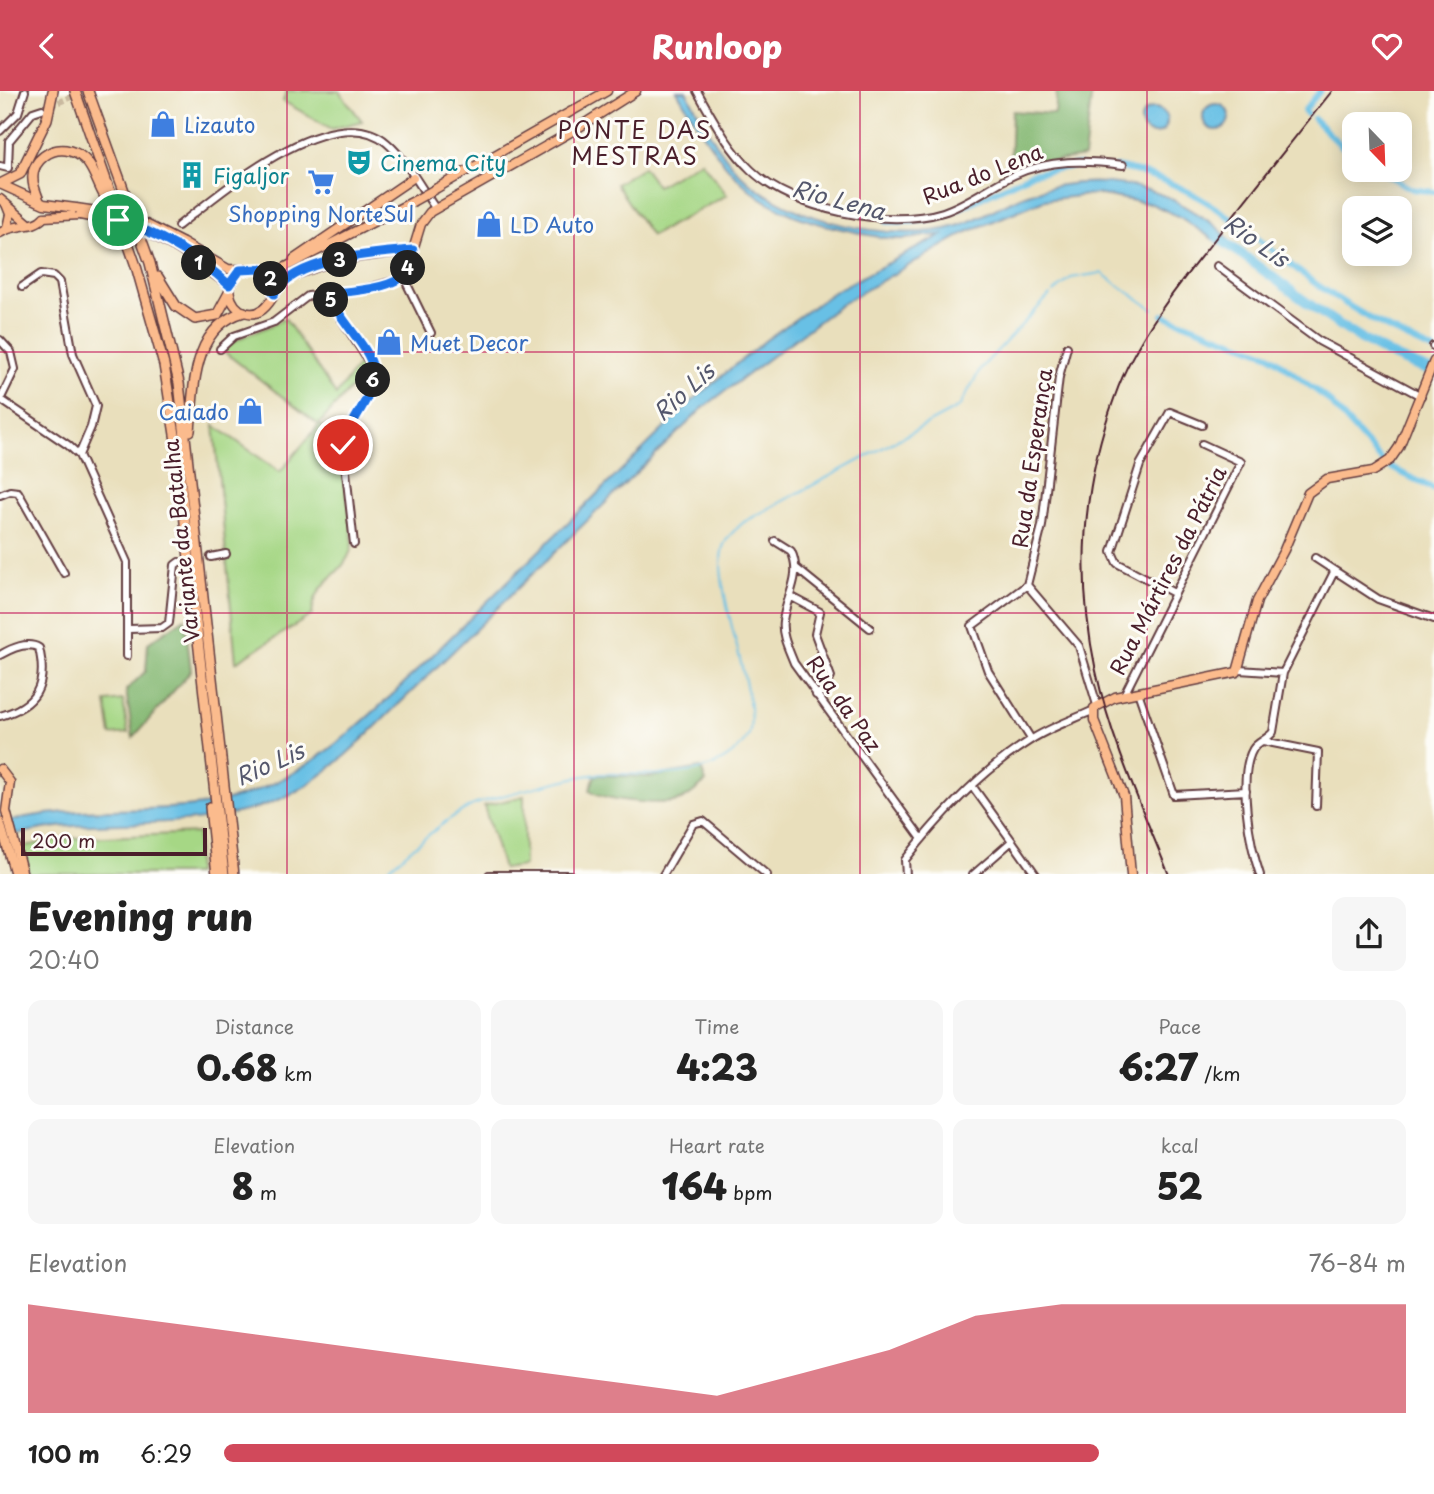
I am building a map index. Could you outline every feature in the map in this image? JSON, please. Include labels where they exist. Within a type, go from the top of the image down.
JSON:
[{"type":"highway","points":[[0,184],[20,174],[47,119],[53,91]]},
{"type":"highway","name":"Variante da Batalha","points":[[75,91],[157,334],[167,383],[209,769],[223,855],[234,874]]},
{"type":"highway","name":"Variante da Batalha","points":[[88,91],[150,263],[172,345],[188,447],[223,769],[223,855]]},
{"type":"highway","points":[[41,202],[33,180],[37,163],[47,153],[64,150],[78,154],[92,168],[108,202],[117,210]]},
{"type":"highway","points":[[150,263],[176,306],[190,317],[202,320],[217,315],[229,289]]},
{"type":"highway","points":[[188,447],[193,386],[204,347],[223,321],[244,312]]},
{"type":"highway","points":[[217,874],[223,855]]},
{"type":"highway","points":[[223,855],[224,874]]},
{"type":"main road","points":[[0,184],[41,202],[78,211],[131,216],[181,247],[223,267],[240,270],[289,267],[412,202],[607,91]]},
{"type":"main road","points":[[284,279],[336,260],[413,250],[422,221],[435,208],[561,138],[636,91]]},
{"type":"main road","points":[[273,269],[286,264],[413,178]]},
{"type":"main road","points":[[3,201],[28,223]]},
{"type":"main road","points":[[3,201],[10,213],[4,231]]},
{"type":"main road","points":[[41,202],[44,217]]},
{"type":"main road","points":[[4,231],[28,223],[37,223],[44,217],[78,211]]},
{"type":"main road","points":[[181,247],[229,289],[234,305],[244,312],[252,313],[267,307],[284,279],[390,214]]},
{"type":"main road","points":[[261,269],[270,277],[274,294]]},
{"type":"main road","points":[[229,289],[240,270]]},
{"type":"main road","points":[[1131,874],[1124,796],[1095,708],[1124,695],[1228,676],[1239,670],[1256,601],[1284,550],[1308,493],[1327,479],[1373,471],[1390,460],[1399,447],[1434,361]]},
{"type":"main road","points":[[0,769],[9,778],[8,792],[3,802],[23,874]]},
{"type":"main road","points":[[0,822],[15,874]]},
{"type":"street","points":[[0,131],[18,113],[25,91]]},
{"type":"street","name":"Rua do Lena","points":[[698,91],[726,139],[758,176],[791,197],[860,215],[902,218],[943,212],[1014,175],[1060,162],[1080,160],[1123,165]]},
{"type":"street","points":[[0,166],[8,168],[9,141],[33,111],[42,109]]},
{"type":"street","points":[[178,226],[271,157],[297,144],[353,131],[374,135],[394,151],[435,208]]},
{"type":"street","points":[[413,250],[403,276],[431,333]]},
{"type":"street","points":[[1217,265],[1320,341],[1422,392]]},
{"type":"street","points":[[22,287],[31,278],[41,274],[54,276],[60,282],[73,354],[96,406],[79,455]]},
{"type":"street","points":[[220,349],[234,336],[274,322],[302,299],[368,289],[403,276]]},
{"type":"street","points":[[330,293],[333,306],[373,368],[372,385],[343,445],[354,544]]},
{"type":"street","points":[[0,340],[11,352],[15,369],[0,400],[79,455],[127,562],[127,656]]},
{"type":"street","name":"Rua da Esperança","points":[[1027,585],[1042,526],[1059,377],[1067,347]]},
{"type":"street","points":[[1174,593],[1117,563],[1112,552],[1140,465],[1170,412],[1202,425]]},
{"type":"street","name":"Rua Mártires da Pátria","points":[[1124,695],[1241,462],[1202,444]]},
{"type":"street","points":[[0,495],[10,491],[18,492],[64,573]]},
{"type":"street","points":[[775,541],[791,551],[796,568],[870,628]]},
{"type":"street","points":[[211,558],[226,554]]},
{"type":"street","points":[[1315,558],[1378,599],[1434,619]]},
{"type":"street","points":[[129,629],[162,628],[169,623],[175,565],[179,562]]},
{"type":"street","name":"Rua da Paz","points":[[796,568],[783,620],[785,639],[794,663],[922,839]]},
{"type":"street","points":[[1260,874],[1247,791],[1247,762],[1254,746],[1263,741],[1276,725],[1283,673],[1334,572]]},
{"type":"street","points":[[906,874],[905,860],[944,811],[973,787],[985,773],[1031,739],[1095,708],[1079,646],[1027,585],[972,627],[988,671],[1031,739]]},
{"type":"street","points":[[790,596],[820,612],[815,634],[831,677],[825,689],[816,695]]},
{"type":"street","points":[[0,655],[16,647],[34,645],[39,648],[41,660],[38,688],[33,701],[17,711],[0,716]]},
{"type":"street","points":[[1239,670],[1283,673]]},
{"type":"street","points":[[1138,692],[1174,795],[1247,791]]},
{"type":"street","points":[[1263,741],[1318,752],[1316,806]]},
{"type":"street","points":[[973,787],[1036,874]]},
{"type":"street","points":[[663,874],[693,824],[708,823],[767,874]]},
{"type":"street","points":[[973,874],[1012,841]]},
{"type":"street","points":[[489,874],[570,874]]},
{"type":"green space","points":[[287,91],[339,91],[362,121],[332,129],[283,101]]},
{"type":"green space","points":[[1057,91],[1092,91],[1084,157],[1010,168],[1012,111],[1055,114]]},
{"type":"green space","points":[[701,161],[727,195],[651,236],[616,184],[643,167],[657,186]]},
{"type":"green space","points":[[285,318],[336,395],[364,357],[370,367],[319,424],[341,438],[339,451],[350,516],[351,550],[341,567],[318,594],[312,615],[236,662],[214,425],[280,472],[319,425],[223,351],[236,340]]},
{"type":"green space","points":[[185,618],[191,671],[133,738],[126,690],[146,671],[148,643]]},
{"type":"green space","points":[[123,700],[128,733],[111,735],[106,702]]},
{"type":"green space","points":[[701,768],[706,782],[686,797],[675,801],[651,803],[622,800],[590,790],[595,775],[650,777]]},
{"type":"green space","points":[[524,796],[524,866],[503,869],[484,806]]},
{"type":"green space","points":[[198,833],[196,874],[29,874],[22,847],[59,839]]},
{"type":"water","name":"Rio Lis","points":[[677,91],[686,91],[711,135],[741,175],[785,205],[843,225],[904,233],[932,231],[966,223],[1044,189],[1106,183],[1127,185],[1166,197],[1210,222],[1222,231],[1230,242],[1223,246],[1180,217],[1152,204],[1096,194],[1044,200],[967,232],[843,303],[704,407],[364,738],[310,783],[267,804],[238,813],[179,821],[58,827],[0,837],[0,823],[25,817],[76,811],[178,808],[232,799],[258,790],[307,764],[352,731],[394,693],[695,398],[766,340],[835,291],[942,235],[900,239],[878,237],[810,221],[783,210],[761,198],[725,164]]},
{"type":"water","points":[[1216,104],[1225,108],[1229,117],[1225,126],[1216,130],[1207,126],[1203,117],[1207,108]]},
{"type":"water","points":[[1154,108],[1163,112],[1167,121],[1163,130],[1154,134],[1145,130],[1141,121],[1145,112]]},
{"type":"waterway","points":[[1307,114],[1304,111],[1320,91]]},
{"type":"waterway","points":[[1314,119],[1342,146]]},
{"type":"waterway","name":"Rio Lena","points":[[887,222],[939,218],[1031,174],[1079,165]]},
{"type":"waterway","points":[[1115,167],[1173,184],[1198,197],[1344,303],[1432,350]]},
{"type":"waterway","points":[[1399,182],[1412,189],[1434,192]]},
{"type":"waterway","name":"Rio Lis","points":[[1217,237],[1348,331],[1404,361],[1434,372]]},
{"type":"waterway","points":[[1054,292],[1071,278],[1101,273],[1153,309]]},
{"type":"waterway","points":[[381,874],[446,821],[478,803],[588,775],[658,774],[698,770],[717,764],[733,753],[747,738],[751,724],[745,678],[721,570],[722,551],[727,539],[744,522],[959,407],[982,367],[1050,295]]},
{"type":"waterway","points":[[1163,315],[1270,355],[1327,399],[1383,462]]},
{"type":"waterway","points":[[1388,466],[1434,489]]},
{"type":"tunnel","points":[[42,109],[86,91]]},
{"type":"tunnel","points":[[179,562],[211,557]]},
{"type":"railway","points":[[1169,874],[1128,774],[1096,671],[1086,601],[1085,567],[1089,498],[1095,463],[1123,375],[1145,334],[1186,276],[1332,91]]},
{"type":"place","name":"Lizauto","points":[[163,124]]},
{"type":"place","name":"Cinema City","points":[[359,162]]},
{"type":"place","name":"Figaljor","points":[[192,175]]},
{"type":"place","name":"Shopping NorteSul","points":[[321,182]]},
{"type":"place","name":"LD Auto","points":[[489,224]]},
{"type":"place","name":"Muet Decor","points":[[389,342]]},
{"type":"place","name":"Caiado","points":[[250,411]]},
{"type":"district","name":"PONTE DAS MESTRAS","points":[[635,142]]},
{"type":"route","points":[[118,220],[149,232],[215,272],[229,285],[240,270],[254,267],[261,269],[273,282],[274,294],[284,279],[336,260],[413,250],[407,272],[397,280],[368,289],[330,293],[333,306],[373,368],[372,385],[345,436],[343,445]]}]
